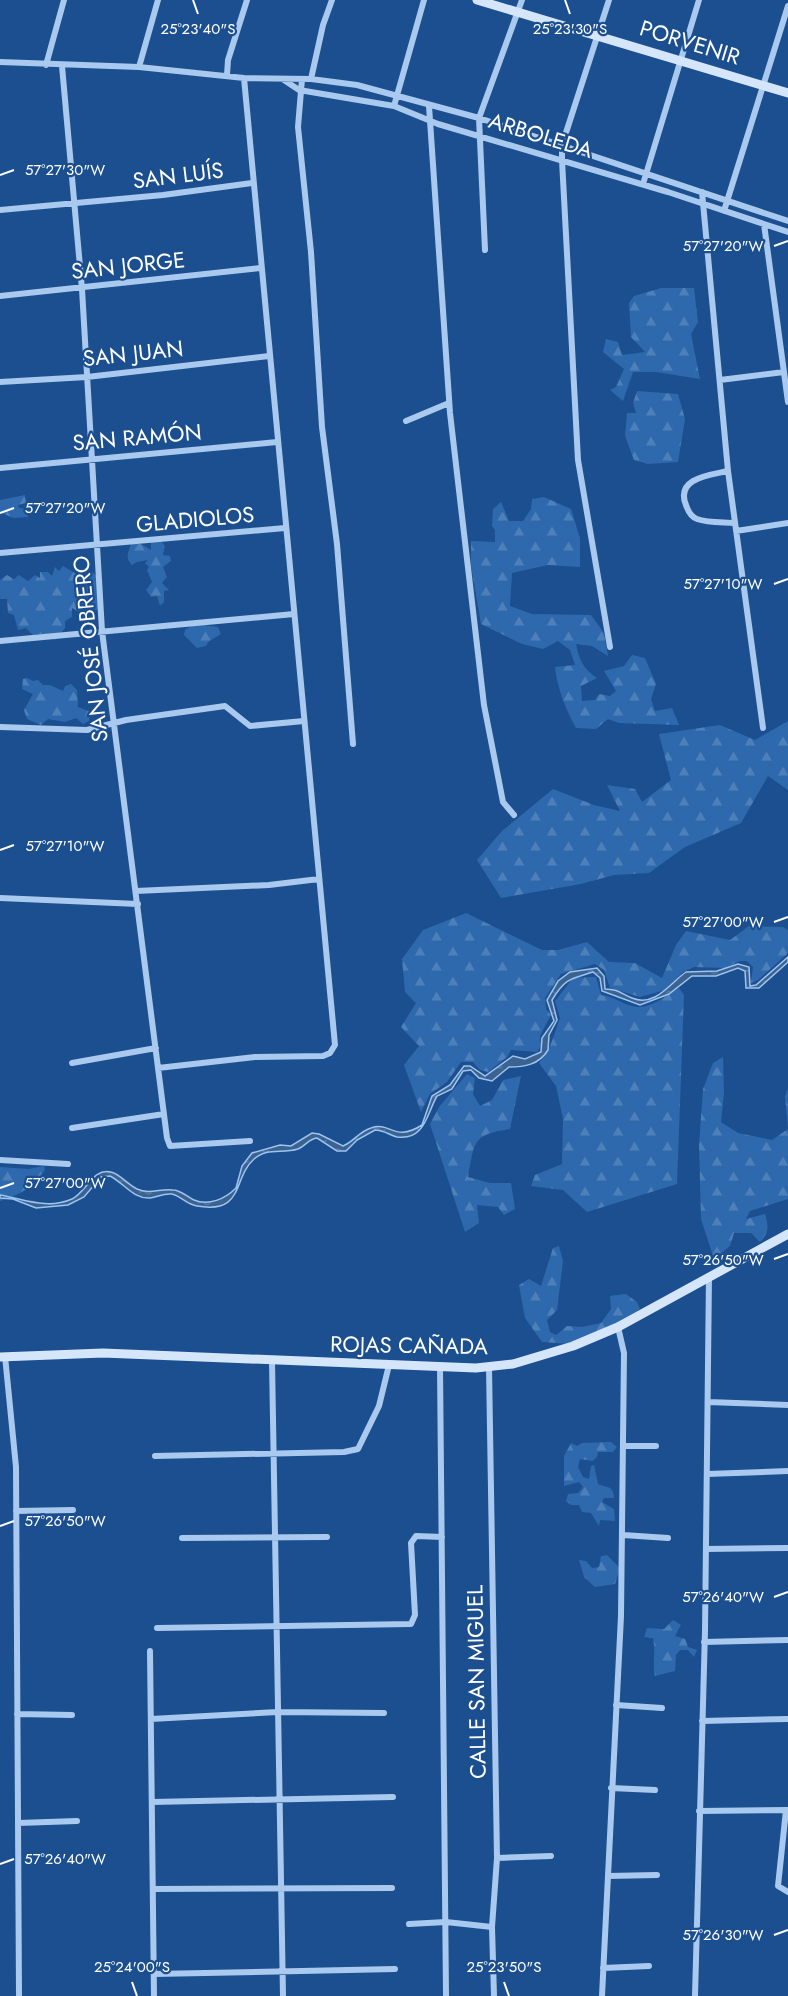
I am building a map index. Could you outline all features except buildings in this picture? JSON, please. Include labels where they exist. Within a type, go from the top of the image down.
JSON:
[{"type":"main road","name":"PORVENIR","points":[[477,0],[788,93]]},
{"type":"main road","name":"ROJAS CAÑADA","points":[[2,1356],[103,1353],[441,1367],[513,1364],[545,1355],[618,1327],[788,1234]]},
{"type":"street","points":[[46,65],[64,0]]},
{"type":"street","points":[[139,67],[158,0]]},
{"type":"street","points":[[226,75],[228,60],[247,0]]},
{"type":"street","points":[[311,79],[323,25],[332,0]]},
{"type":"street","points":[[394,106],[424,0]]},
{"type":"street","points":[[485,250],[478,118],[522,0]]},
{"type":"street","points":[[609,0],[562,145],[562,160],[579,460],[610,647]]},
{"type":"street","points":[[643,184],[699,0]]},
{"type":"street","points":[[724,211],[788,6]]},
{"type":"street","name":"ARBOLEDA","points":[[0,62],[139,67],[244,78],[311,79],[357,85],[478,118],[788,221]]},
{"type":"street","name":"SAN JOSÉ OBRERO","points":[[62,66],[82,289],[102,631],[166,1138],[170,1146],[250,1141]]},
{"type":"street","points":[[158,1068],[255,1057],[323,1056],[330,1053],[336,1045],[260,268],[244,78]]},
{"type":"street","points":[[302,79],[299,90],[298,127],[352,744]]},
{"type":"street","name":"ARBOLEDA","points":[[284,80],[299,90],[394,106],[430,120],[643,184],[788,232]]},
{"type":"street","points":[[429,106],[449,403],[484,705],[503,802],[514,815]]},
{"type":"street","name":"SAN LUÍS","points":[[0,210],[75,204],[252,183]]},
{"type":"street","points":[[702,192],[728,471],[763,728]]},
{"type":"street","points":[[764,224],[788,402]]},
{"type":"street","name":"SAN JORGE","points":[[0,296],[82,289],[260,268]]},
{"type":"street","name":"SAN JUAN","points":[[0,382],[87,377],[269,356]]},
{"type":"street","points":[[720,380],[784,372]]},
{"type":"street","points":[[406,421],[449,403]]},
{"type":"street","name":"SAN RAMÓN","points":[[0,468],[277,442]]},
{"type":"street","points":[[728,471],[695,478],[687,486],[684,502],[690,514],[696,519],[735,523]]},
{"type":"street","points":[[736,531],[788,523]]},
{"type":"street","name":"GLADIOLOS","points":[[0,553],[285,528]]},
{"type":"street","points":[[0,641],[294,614]]},
{"type":"street","points":[[0,727],[87,730],[126,720],[225,706],[250,726],[304,721]]},
{"type":"street","points":[[136,891],[269,885],[319,879]]},
{"type":"street","points":[[0,898],[138,904]]},
{"type":"street","points":[[72,1063],[156,1048]]},
{"type":"street","points":[[72,1128],[164,1114]]},
{"type":"street","points":[[0,1160],[68,1164]]},
{"type":"street","points":[[695,1996],[706,1549],[709,1276]]},
{"type":"street","points":[[602,1996],[623,1535],[624,1353],[618,1327]]},
{"type":"street","points":[[2,1356],[16,1467],[19,1996]]},
{"type":"street","points":[[272,1361],[283,1996]]},
{"type":"street","points":[[155,1456],[344,1452],[358,1449],[379,1406],[389,1365]]},
{"type":"street","name":"CALLE SAN MIGUEL","points":[[489,1366],[497,1858],[492,1927],[494,1996]]},
{"type":"street","points":[[441,1367],[446,1996]]},
{"type":"street","points":[[708,1402],[788,1405]]},
{"type":"street","points":[[625,1446],[656,1446]]},
{"type":"street","points":[[707,1474],[788,1471]]},
{"type":"street","points":[[16,1511],[73,1510]]},
{"type":"street","points":[[623,1535],[668,1538]]},
{"type":"street","points":[[157,1628],[411,1624],[415,1615],[411,1543],[416,1536],[442,1537]]},
{"type":"street","points":[[182,1538],[327,1537]]},
{"type":"street","points":[[706,1549],[788,1548]]},
{"type":"street","points":[[704,1642],[788,1640]]},
{"type":"street","points":[[150,1651],[154,1996]]},
{"type":"street","points":[[616,1705],[662,1708]]},
{"type":"street","points":[[151,1719],[278,1712],[384,1713]]},
{"type":"street","points":[[17,1714],[72,1715]]},
{"type":"street","points":[[702,1721],[788,1719]]},
{"type":"street","points":[[611,1788],[655,1790]]},
{"type":"street","points":[[152,1802],[393,1797]]},
{"type":"street","points":[[699,1811],[787,1810],[778,1886],[788,1892]]},
{"type":"street","points":[[18,1823],[77,1821]]},
{"type":"street","points":[[497,1858],[551,1856]]},
{"type":"street","points":[[608,1876],[657,1875]]},
{"type":"street","points":[[153,1889],[392,1888]]},
{"type":"street","points":[[409,1924],[446,1922],[492,1927]]},
{"type":"street","points":[[603,1968],[649,1966]]},
{"type":"street","points":[[154,1974],[395,1969]]},
{"type":"green space","points":[[661,288],[694,288],[698,322],[691,334],[700,379],[656,372],[633,372],[623,401],[610,390],[616,387],[624,369],[603,352],[606,339],[618,342],[622,355],[645,352],[631,337],[629,303],[634,296]]},
{"type":"green space","points":[[637,391],[678,394],[685,419],[678,462],[648,464],[634,460],[625,436],[627,413],[636,413],[633,403]]},
{"type":"green space","points":[[25,495],[26,503],[18,505],[19,508],[27,509],[28,517],[13,518],[0,512],[0,500]]},
{"type":"green space","points":[[544,497],[571,509],[580,538],[580,567],[548,565],[512,573],[510,606],[532,614],[591,615],[604,633],[608,656],[592,646],[576,644],[582,663],[597,678],[581,686],[582,701],[595,700],[599,694],[610,696],[616,691],[604,671],[624,666],[632,655],[645,658],[656,684],[651,699],[655,711],[672,708],[679,725],[619,723],[608,719],[596,729],[576,728],[562,699],[555,667],[575,665],[570,650],[558,641],[543,649],[522,644],[481,624],[471,566],[471,541],[495,542],[495,530],[492,526],[493,509],[501,502],[509,521],[523,521],[531,509],[532,499]]},
{"type":"green space","points":[[151,539],[161,541],[165,546],[163,555],[170,556],[171,561],[163,567],[167,577],[162,583],[169,590],[164,591],[164,602],[160,606],[157,596],[151,597],[146,590],[152,582],[147,570],[149,567],[145,563],[148,560],[132,565],[128,557],[131,544],[141,544],[151,550]]},
{"type":"green space","points":[[63,566],[80,576],[91,571],[102,580],[103,609],[79,612],[72,608],[72,617],[65,621],[65,628],[55,640],[44,634],[33,635],[26,628],[18,630],[14,615],[8,613],[7,599],[0,599],[0,580],[7,575],[14,579],[19,575],[28,581],[35,575],[40,578],[40,572],[48,572],[52,576],[55,567],[59,571]]},
{"type":"green space","points":[[191,626],[218,627],[221,634],[208,642],[206,646],[197,648],[184,635],[185,630]]},
{"type":"green space","points":[[23,679],[33,681],[38,680],[43,685],[50,685],[63,691],[65,686],[71,684],[77,690],[78,707],[91,712],[89,721],[83,724],[76,718],[65,722],[48,719],[41,725],[27,719],[24,710],[33,694],[22,689]]},
{"type":"green space","points":[[788,721],[788,790],[768,776],[741,823],[685,847],[649,873],[614,875],[581,884],[501,898],[477,860],[502,831],[553,789],[594,805],[620,811],[607,785],[635,789],[642,802],[671,780],[659,734],[720,725],[755,740]]},
{"type":"green space","points":[[466,913],[542,950],[558,950],[587,942],[609,962],[635,963],[662,978],[676,945],[686,931],[730,940],[749,926],[783,927],[788,930],[788,953],[758,980],[751,983],[753,967],[747,961],[740,961],[725,968],[694,967],[683,972],[665,990],[640,997],[610,988],[604,970],[595,964],[561,974],[545,998],[546,1009],[551,1015],[540,1036],[541,1046],[537,1052],[511,1050],[507,1057],[488,1072],[480,1070],[473,1062],[461,1062],[447,1082],[430,1094],[421,1112],[404,1065],[419,1046],[401,1027],[416,1003],[405,992],[402,959],[423,930]]},
{"type":"green space","points":[[596,977],[601,995],[632,1006],[650,1005],[679,988],[684,995],[677,1184],[587,1212],[563,1190],[531,1186],[535,1175],[562,1164],[563,1119],[556,1086],[539,1063],[549,1047],[560,1018],[555,1001],[573,978]]},
{"type":"green space","points":[[723,1057],[724,1092],[721,1122],[738,1133],[772,1140],[788,1129],[788,1199],[750,1211],[746,1219],[765,1214],[767,1229],[760,1242],[751,1233],[734,1233],[730,1246],[714,1259],[701,1219],[699,1145],[703,1089],[713,1063]]},
{"type":"green space","points":[[467,1074],[475,1078],[473,1094],[480,1106],[492,1100],[503,1080],[521,1076],[510,1129],[488,1134],[477,1142],[468,1177],[490,1183],[511,1183],[515,1209],[504,1215],[498,1207],[477,1205],[479,1223],[465,1232],[430,1124],[439,1107]]},
{"type":"green space","points":[[788,1088],[788,1129],[785,1096]]},
{"type":"green space","points":[[44,1166],[45,1170],[26,1190],[0,1201],[0,1167],[29,1169]]},
{"type":"green space","points":[[559,1246],[563,1261],[557,1310],[547,1320],[550,1332],[556,1335],[567,1326],[582,1327],[601,1323],[611,1309],[610,1296],[626,1294],[637,1302],[640,1309],[613,1327],[571,1344],[542,1342],[525,1318],[519,1285],[529,1279],[541,1286],[553,1248]]},
{"type":"green space","points":[[611,1442],[617,1447],[613,1452],[598,1452],[593,1461],[580,1459],[578,1467],[583,1477],[589,1479],[591,1466],[594,1465],[598,1484],[612,1491],[614,1498],[604,1498],[602,1502],[614,1509],[615,1521],[600,1520],[599,1526],[591,1513],[582,1512],[579,1505],[571,1505],[566,1501],[568,1494],[578,1493],[583,1487],[579,1482],[564,1486],[564,1456],[571,1443],[577,1446],[582,1443]]},
{"type":"green space","points":[[607,1555],[620,1568],[615,1584],[595,1587],[584,1577],[579,1560],[586,1561],[592,1568],[599,1567],[601,1556]]},
{"type":"green space","points":[[673,1620],[681,1625],[675,1636],[685,1639],[688,1647],[697,1650],[694,1657],[688,1650],[680,1650],[676,1655],[675,1671],[655,1676],[653,1638],[644,1637],[647,1628],[664,1629]]},
{"type":"water","points":[[788,957],[788,962],[759,988],[746,988],[745,971],[738,968],[716,976],[692,976],[669,994],[640,1005],[602,991],[600,978],[593,972],[574,978],[561,987],[552,1000],[557,1020],[549,1035],[548,1050],[536,1062],[526,1066],[509,1067],[492,1081],[479,1078],[471,1070],[463,1071],[452,1089],[437,1096],[424,1124],[414,1135],[397,1137],[375,1130],[357,1140],[346,1151],[337,1151],[317,1138],[298,1149],[259,1155],[247,1167],[230,1200],[223,1205],[212,1207],[193,1205],[172,1194],[144,1198],[110,1176],[101,1177],[84,1197],[68,1205],[36,1208],[13,1199],[0,1198],[0,1195],[45,1204],[63,1202],[77,1196],[94,1177],[105,1171],[114,1173],[142,1191],[176,1190],[194,1200],[211,1202],[236,1188],[242,1166],[252,1153],[280,1145],[291,1146],[312,1133],[343,1146],[371,1128],[383,1127],[399,1132],[413,1130],[422,1125],[432,1096],[450,1085],[464,1066],[470,1066],[485,1076],[513,1056],[525,1059],[541,1052],[542,1038],[554,1021],[547,1000],[558,981],[570,972],[597,968],[604,976],[605,989],[617,991],[632,998],[648,1000],[662,993],[686,972],[717,971],[738,964],[749,967],[750,986],[756,985]]}]
